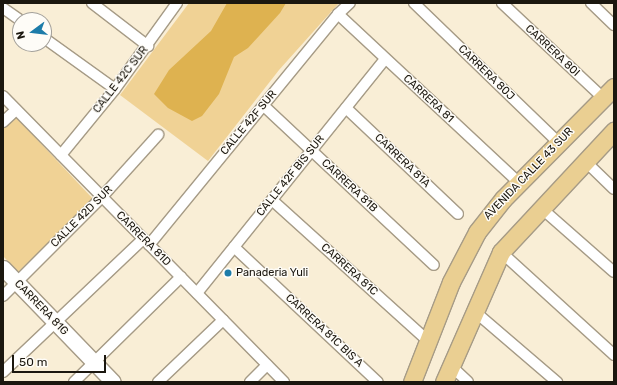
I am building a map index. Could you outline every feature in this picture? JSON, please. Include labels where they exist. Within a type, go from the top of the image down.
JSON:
[{"type":"main road","name":"AVENIDA CALLE 43 SUR","points":[[412,382],[426,339],[477,232],[519,183],[608,92]]},
{"type":"main road","points":[[448,374],[473,310],[501,252],[540,207],[614,131]]},
{"type":"street","points":[[92,3],[148,46]]},
{"type":"street","name":"CALLE 42C SUR","points":[[61,155],[148,46],[177,3]]},
{"type":"street","name":"CALLE 42F SUR","points":[[3,372],[146,242],[265,107],[338,14],[350,3]]},
{"type":"street","name":"CARRERA 80J","points":[[414,3],[559,143]]},
{"type":"street","name":"CARRERA 80I","points":[[502,3],[608,92]]},
{"type":"street","points":[[591,3],[614,25]]},
{"type":"street","points":[[3,8],[12,14]]},
{"type":"street","name":"CARRERA 81","points":[[338,14],[519,183]]},
{"type":"street","points":[[52,44],[115,89]]},
{"type":"street","name":"CALLE 42F BIS SUR","points":[[197,293],[385,59]]},
{"type":"street","name":"CARRERA 81D","points":[[3,96],[284,382]]},
{"type":"street","name":"CARRERA 81B","points":[[265,107],[434,265]]},
{"type":"street","name":"CARRERA 81A","points":[[346,108],[458,214]]},
{"type":"street","points":[[3,122],[16,110]]},
{"type":"street","name":"CALLE 42D SUR","points":[[3,296],[102,197],[158,135]]},
{"type":"street","points":[[585,161],[614,189]]},
{"type":"street","name":"CARRERA 81C","points":[[272,200],[426,339]]},
{"type":"street","points":[[540,207],[614,272]]},
{"type":"street","name":"CARRERA 81C BIS A","points":[[234,247],[378,382]]},
{"type":"street","points":[[501,252],[614,355]]},
{"type":"street","name":"CARRERA 81G","points":[[3,268],[113,382]]},
{"type":"street","points":[[74,382],[181,277]]},
{"type":"street","points":[[473,310],[557,382]]},
{"type":"street","points":[[158,382],[223,320]]},
{"type":"street","points":[[250,382],[267,365]]},
{"type":"street","points":[[448,374],[468,382]]},
{"type":"shaded area","points":[[189,3],[339,3],[279,70],[208,161],[120,95]]},
{"type":"shaded area","points":[[227,3],[286,3],[280,13],[248,48],[234,57],[219,94],[202,116],[192,121],[168,108],[154,94],[169,70],[211,31]]},
{"type":"shaded area","points":[[15,116],[94,200],[18,272],[3,256],[3,128]]},
{"type":"place","name":"Panaderia Yuli","points":[[228,273]]}]
